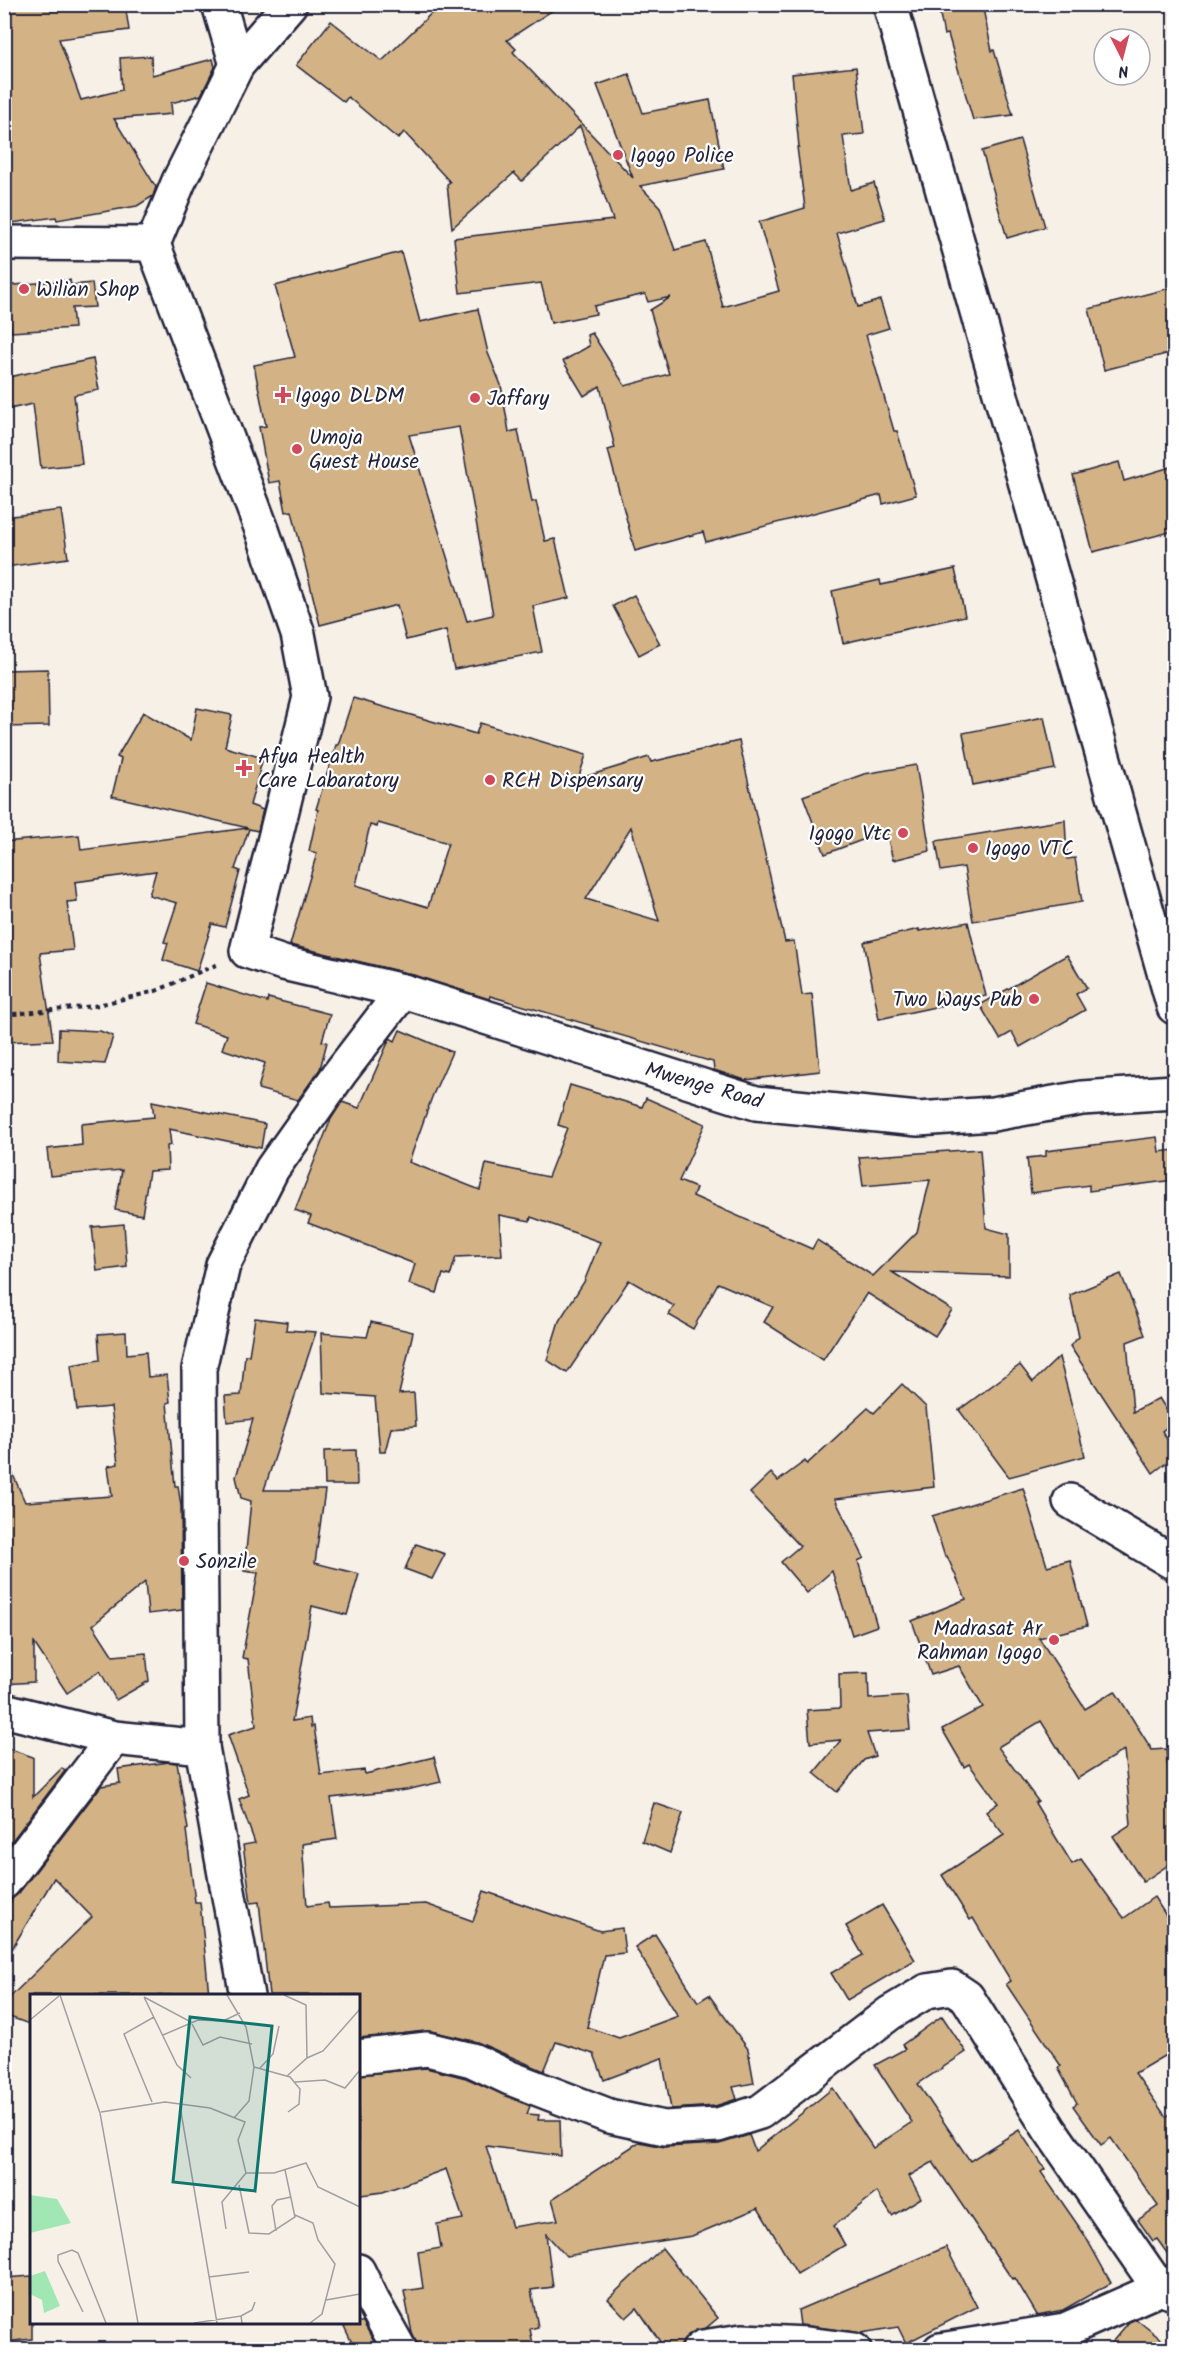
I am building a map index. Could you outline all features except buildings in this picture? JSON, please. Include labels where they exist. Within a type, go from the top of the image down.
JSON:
[{"type":"street","points":[[219,4],[237,65]]},
{"type":"street","points":[[247,951],[310,697],[295,624],[262,530],[153,244],[179,181],[237,65],[290,4]]},
{"type":"street","points":[[890,4],[1174,1007]]},
{"type":"street","points":[[4,243],[153,244]]},
{"type":"street","name":"Mwenge Road","points":[[247,951],[283,963],[403,991],[756,1103],[918,1119],[993,1114],[1082,1098],[1174,1092]]},
{"type":"street","points":[[247,1994],[202,1747],[199,1370],[223,1265],[272,1169],[340,1073],[403,991]]},
{"type":"street","points":[[1070,1501],[1174,1563]]},
{"type":"street","points":[[4,1710],[114,1738],[202,1747]]},
{"type":"street","points":[[4,1882],[114,1738]]},
{"type":"street","points":[[360,2057],[427,2049],[472,2060],[510,2078],[609,2116],[664,2128],[718,2125],[760,2112],[890,2013],[927,1990],[952,1987],[967,1997],[1050,2130],[1169,2287],[1065,2330],[940,2349]]},
{"type":"street","points":[[360,2275],[400,2349]]},
{"type":"street","points":[[699,2349],[742,2341],[854,2349]]},
{"type":"path","points":[[4,1016],[94,1006],[156,991],[247,951]]},
{"type":"place","name":"Igogo Police","points":[[618,155]]},
{"type":"place","name":"Wilian Shop","points":[[24,289]]},
{"type":"place","name":"Igogo DLDM","points":[[283,395]]},
{"type":"place","name":"Jaffary","points":[[475,398]]},
{"type":"place","name":"Umoja Guest House","points":[[297,449]]},
{"type":"place","name":"Afya Health Care Labaratory","points":[[244,768]]},
{"type":"place","name":"RCH Dispensary","points":[[490,780]]},
{"type":"place","name":"Igogo Vtc","points":[[903,833]]},
{"type":"place","name":"Igogo VTC","points":[[973,848]]},
{"type":"place","name":"Two Ways Pub","points":[[1034,999]]},
{"type":"place","name":"Sonzile","points":[[184,1561]]},
{"type":"place","name":"Madrasat Ar Rahman Igogo","points":[[1054,1640]]}]
